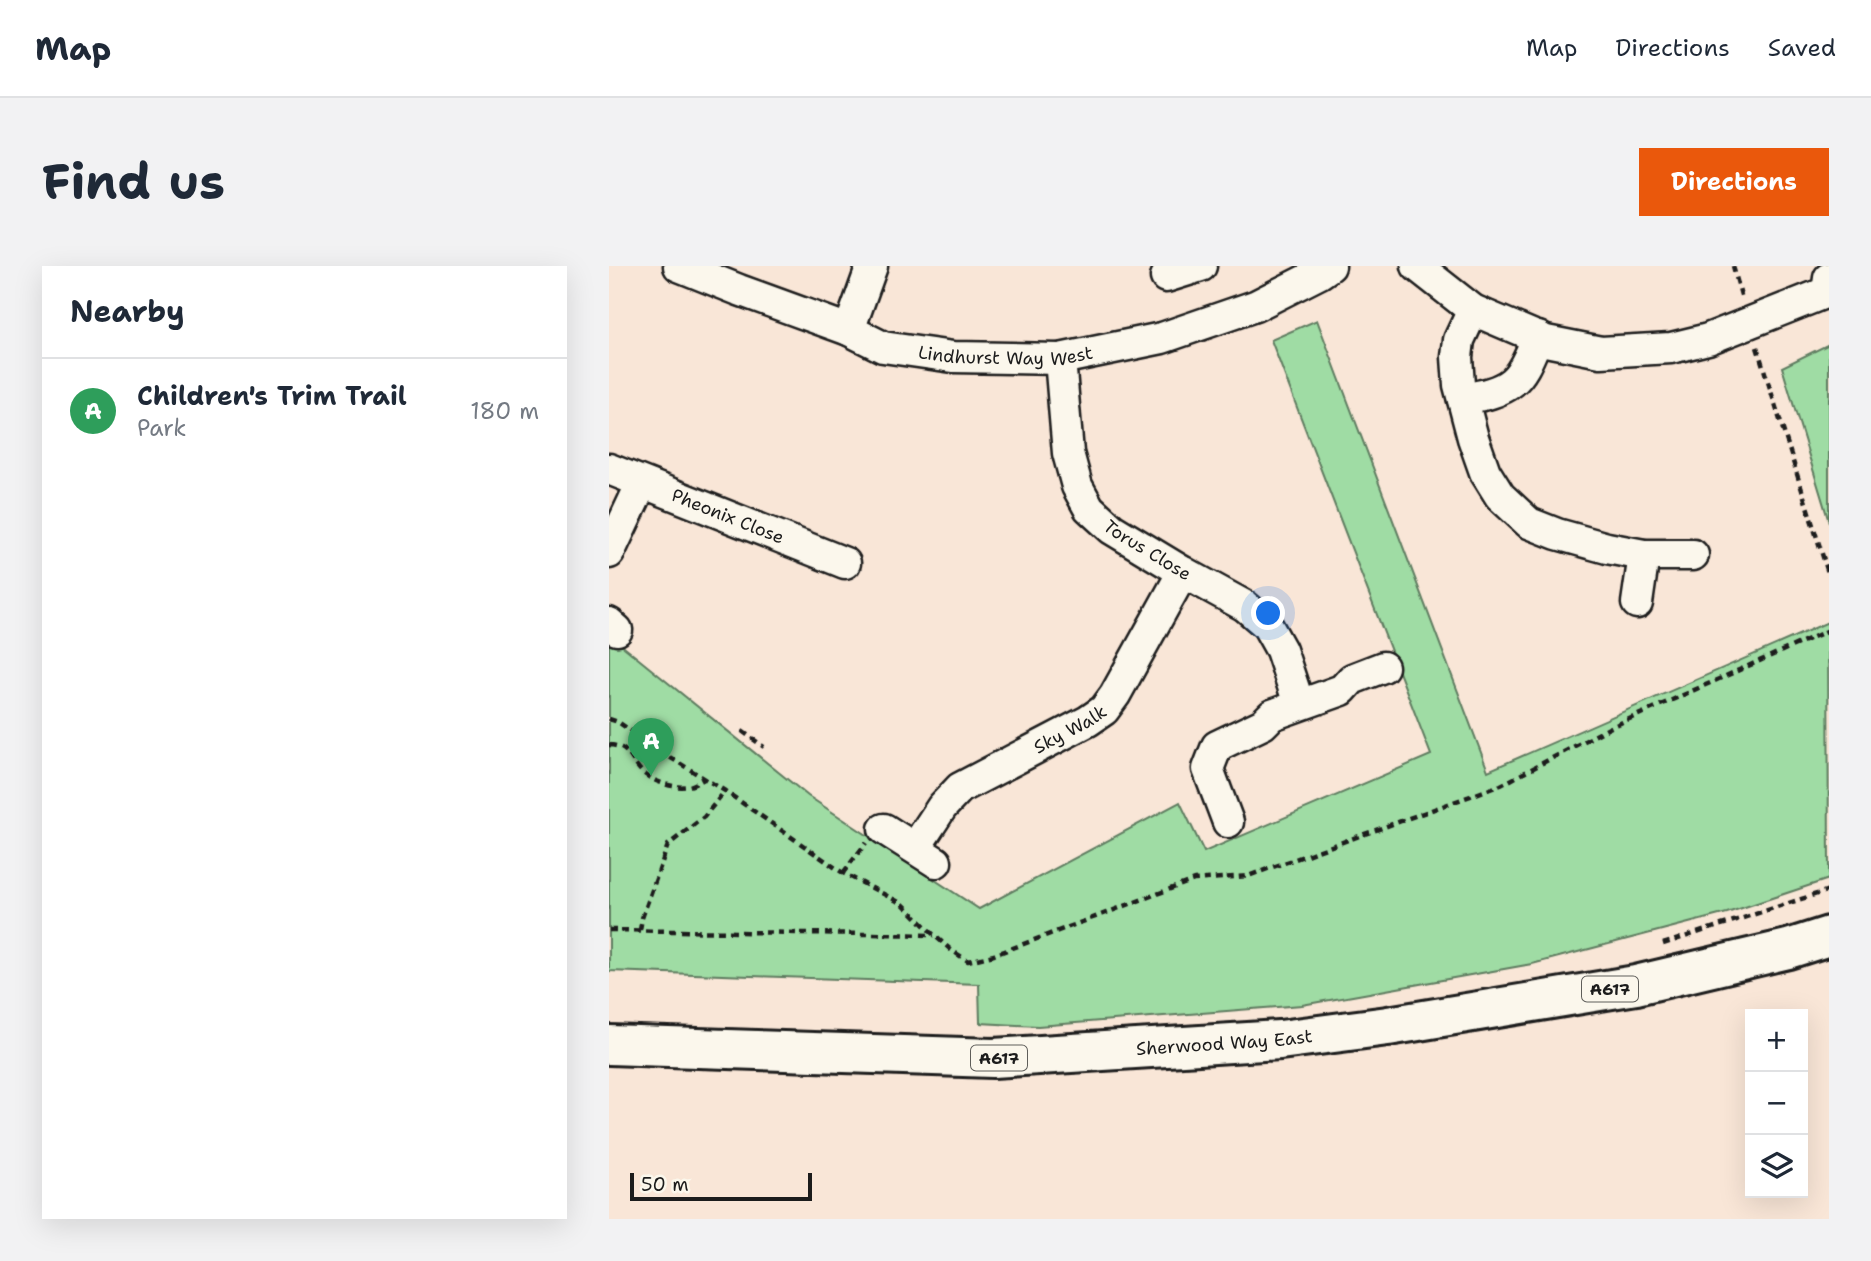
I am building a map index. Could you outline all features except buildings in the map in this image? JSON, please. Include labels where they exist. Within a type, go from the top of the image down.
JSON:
[{"type":"highway","name":"Sherwood Way East","points":[[609,1045],[993,1058],[1280,1040],[1388,1026],[1636,985],[1788,949],[1829,936]]},
{"type":"street","name":"Lindhurst Way West","points":[[679,266],[849,330],[883,347],[953,357],[1060,359],[1162,338],[1255,306],[1320,274],[1330,266]]},
{"type":"street","points":[[849,330],[871,266]]},
{"type":"street","points":[[1166,277],[1201,266]]},
{"type":"street","points":[[1417,266],[1473,310],[1546,341],[1601,352],[1671,348],[1709,339],[1827,292],[1829,278]]},
{"type":"street","points":[[1473,310],[1459,340],[1459,385],[1485,472],[1500,496],[1529,523],[1557,534],[1644,555],[1693,555]]},
{"type":"street","points":[[1463,400],[1491,393],[1513,382],[1524,368],[1538,337]]},
{"type":"street","name":"Torus Close","points":[[1060,359],[1068,453],[1077,486],[1089,508],[1112,529],[1245,607],[1267,625],[1281,650],[1299,704]]},
{"type":"street","name":"Pheonix Close","points":[[609,469],[845,563]]},
{"type":"street","points":[[609,553],[642,483]]},
{"type":"street","points":[[1637,603],[1644,555]]},
{"type":"street","name":"Sky Walk","points":[[878,832],[926,855],[942,807],[960,788],[1066,733],[1104,710],[1115,695],[1182,572]]},
{"type":"street","points":[[1228,822],[1208,769],[1217,746],[1263,724],[1272,715],[1342,690],[1352,679],[1383,667]]},
{"type":"path","points":[[1733,266],[1829,576]]},
{"type":"path","points":[[742,731],[764,747]]},
{"type":"path","points":[[609,745],[616,745],[631,754],[642,772],[664,785],[690,786],[705,778]]},
{"type":"path","points":[[640,930],[668,845],[704,817],[725,791]]},
{"type":"path","points":[[843,873],[878,832]]},
{"type":"path","points":[[1663,944],[1829,890]]},
{"type":"path","points":[[609,930],[934,935]]},
{"type":"green space","points":[[1317,320],[1488,771],[1828,622],[1829,879],[1727,913],[1532,964],[1302,1005],[1038,1026],[980,1023],[979,984],[609,971],[609,635],[808,796],[979,909],[1180,802],[1204,852],[1431,755],[1271,340]]},
{"type":"green space","points":[[1829,344],[1829,522],[1782,367]]},
{"type":"place","name":"Children's Trim Trail","points":[[651,776]]}]
